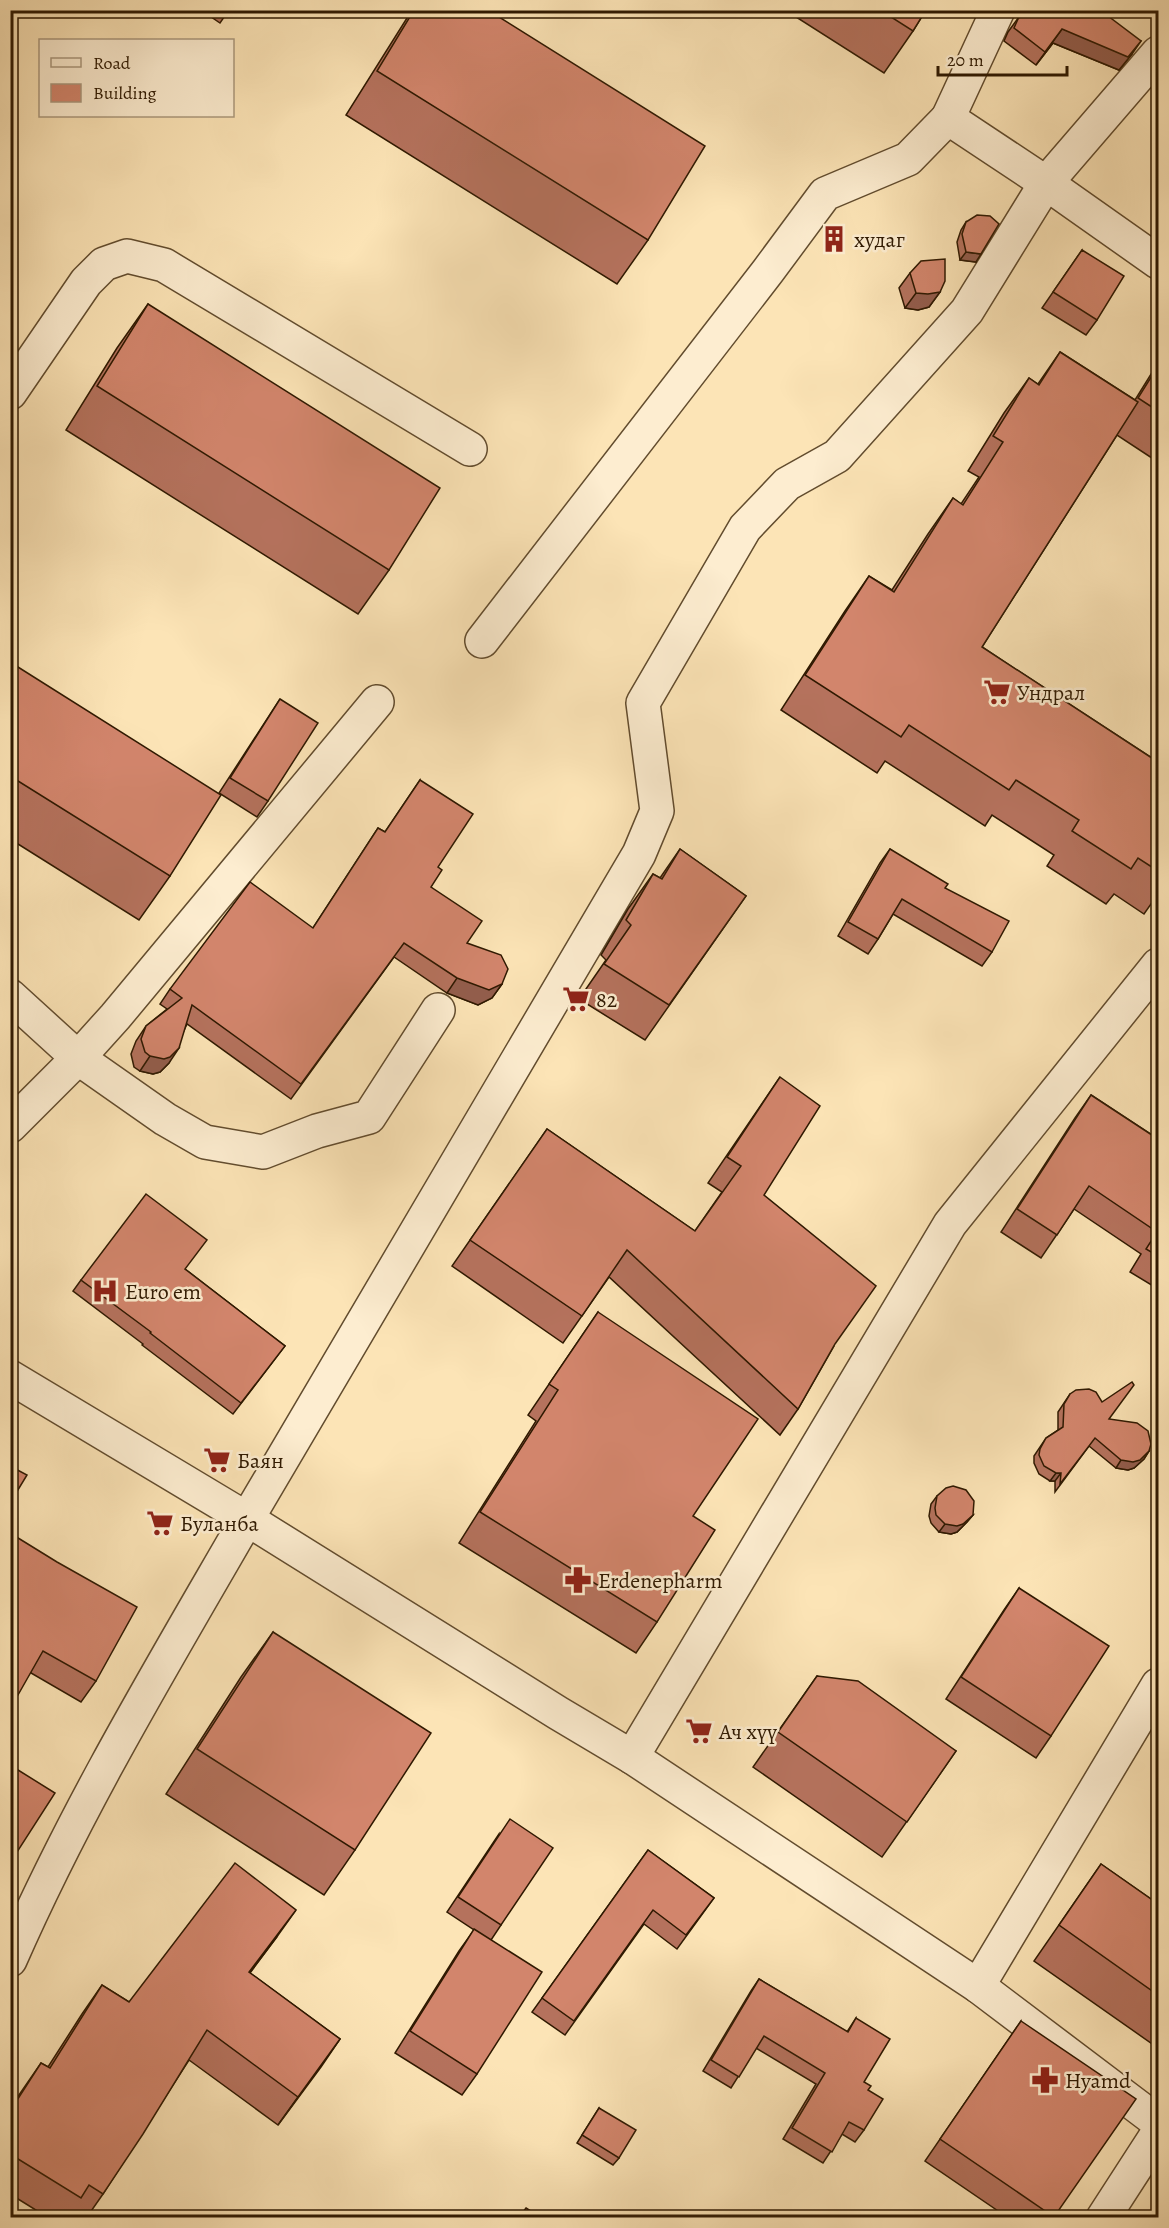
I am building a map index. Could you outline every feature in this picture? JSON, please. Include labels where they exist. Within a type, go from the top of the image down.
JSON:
[{"type":"street","points":[[482,641],[825,194],[908,159],[948,118],[998,10]]},
{"type":"street","points":[[10,1960],[93,1793],[159,1671],[639,854],[657,811],[643,704],[745,528],[787,484],[837,456],[967,311],[1046,183],[1158,53]]},
{"type":"street","points":[[948,118],[1046,183],[1158,262]]},
{"type":"street","points":[[10,393],[86,282],[104,264],[127,256],[164,265],[470,450]]},
{"type":"street","points":[[10,1126],[115,1017],[377,702]]},
{"type":"street","points":[[632,1756],[950,1224],[1158,964]]},
{"type":"street","points":[[10,996],[78,1058],[165,1119],[205,1142],[263,1152],[317,1131],[369,1117],[438,1010]]},
{"type":"street","points":[[10,1377],[247,1519],[558,1713],[632,1756],[978,1986],[1158,2122]]},
{"type":"street","points":[[978,1986],[1158,1685]]},
{"type":"street","points":[[1103,2217],[1158,2133]]},
{"type":"building","points":[[414,10],[488,10],[705,146],[648,240],[377,71]]},
{"type":"building","points":[[880,10],[926,10],[913,31]]},
{"type":"building","points":[[1024,10],[1100,10],[1141,41],[1128,57],[1062,29],[1045,52],[1014,28]]},
{"type":"building","points":[[977,215],[990,216],[999,224],[981,254],[966,252],[962,234],[966,222]]},
{"type":"building","points":[[1082,250],[1124,276],[1097,320],[1053,292]]},
{"type":"building","points":[[945,259],[945,281],[940,292],[916,293],[910,273],[921,261]]},
{"type":"building","points":[[148,304],[440,488],[389,570],[97,386]]},
{"type":"building","points":[[1060,352],[1138,402],[982,647],[1158,762],[1158,871],[1138,858],[1131,869],[1072,831],[1079,820],[1016,780],[1009,790],[909,725],[901,737],[805,675],[869,576],[894,592],[953,498],[963,505],[1003,442],[993,436],[1029,378],[1039,385]]},
{"type":"building","points":[[1158,366],[1158,411],[1138,398]]},
{"type":"building","points":[[10,662],[221,795],[170,876],[10,776]]},
{"type":"building","points":[[280,699],[318,723],[268,801],[230,778]]},
{"type":"building","points":[[420,780],[473,814],[438,867],[442,870],[431,887],[482,921],[467,943],[501,955],[508,969],[502,984],[489,990],[457,978],[404,943],[301,1084],[192,1005],[179,1048],[170,1057],[164,1059],[150,1056],[145,1052],[141,1039],[146,1026],[182,998],[170,989],[250,882],[313,928],[378,828],[385,832]]},
{"type":"building","points":[[680,849],[746,896],[669,1005],[604,964],[631,925],[626,920],[653,874],[662,879]]},
{"type":"building","points":[[890,849],[948,884],[945,888],[1009,921],[992,952],[902,899],[878,939],[848,922]]},
{"type":"building","points":[[780,1077],[820,1106],[764,1195],[876,1286],[835,1344],[798,1409],[627,1250],[582,1316],[470,1240],[547,1129],[695,1231],[741,1166],[727,1157]]},
{"type":"building","points":[[1091,1095],[1158,1139],[1158,1256],[1146,1249],[1157,1232],[1089,1186],[1057,1235],[1017,1209]]},
{"type":"building","points":[[146,1194],[207,1240],[185,1269],[285,1346],[241,1403],[81,1280]]},
{"type":"building","points":[[598,1312],[758,1419],[693,1516],[715,1530],[657,1622],[480,1512],[558,1390],[549,1384]]},
{"type":"building","points":[[1132,1382],[1134,1385],[1109,1419],[1137,1423],[1148,1431],[1151,1444],[1149,1451],[1140,1460],[1133,1462],[1121,1460],[1095,1438],[1060,1484],[1061,1473],[1056,1473],[1044,1466],[1039,1455],[1046,1438],[1063,1427],[1064,1404],[1070,1394],[1076,1390],[1089,1389],[1096,1392],[1102,1402]]},
{"type":"building","points":[[10,1466],[27,1475],[10,1503]]},
{"type":"building","points":[[953,1486],[966,1490],[974,1501],[973,1515],[957,1526],[945,1524],[936,1515],[935,1508],[937,1496],[946,1488]]},
{"type":"building","points":[[10,1533],[137,1607],[96,1681],[43,1651],[10,1709]]},
{"type":"building","points":[[1019,1588],[1109,1646],[1051,1736],[961,1677]]},
{"type":"building","points":[[273,1632],[431,1733],[355,1850],[197,1749]]},
{"type":"building","points":[[817,1676],[858,1681],[956,1751],[907,1822],[778,1732]]},
{"type":"building","points":[[10,1765],[55,1793],[10,1863]]},
{"type":"building","points":[[510,1819],[553,1848],[501,1925],[458,1897]]},
{"type":"building","points":[[648,1850],[714,1898],[686,1935],[653,1910],[574,2021],[542,1998]]},
{"type":"building","points":[[235,1863],[296,1910],[249,1972],[340,2039],[298,2097],[207,2030],[103,2194],[89,2185],[81,2198],[10,2154],[10,2111],[41,2063],[50,2068],[102,1985],[129,2002]]},
{"type":"building","points":[[1101,1864],[1158,1904],[1158,1995],[1059,1925]]},
{"type":"building","points":[[474,1929],[542,1972],[477,2074],[410,2031]]},
{"type":"building","points":[[759,1979],[848,2032],[856,2018],[890,2039],[864,2082],[871,2086],[868,2090],[883,2099],[864,2130],[849,2122],[832,2152],[792,2128],[825,2073],[764,2036],[739,2077],[711,2060]]},
{"type":"building","points":[[1021,2021],[1136,2099],[1054,2217],[940,2139]]},
{"type":"building","points":[[599,2108],[636,2130],[619,2158],[582,2135]]},
{"type":"building","points":[[526,2208],[540,2217],[519,2217]]},
{"type":"place","name":"худаг","points":[[834,239]]},
{"type":"place","name":"Ундрал","points":[[997,692]]},
{"type":"place","name":"82","points":[[576,999]]},
{"type":"place","name":"Euro em","points":[[105,1291]]},
{"type":"place","name":"Баян","points":[[217,1460]]},
{"type":"place","name":"Буланба","points":[[160,1523]]},
{"type":"place","name":"Erdenepharm","points":[[578,1580]]},
{"type":"place","name":"Ач хүү","points":[[699,1731]]},
{"type":"place","name":"Hyamd","points":[[1045,2080]]}]
